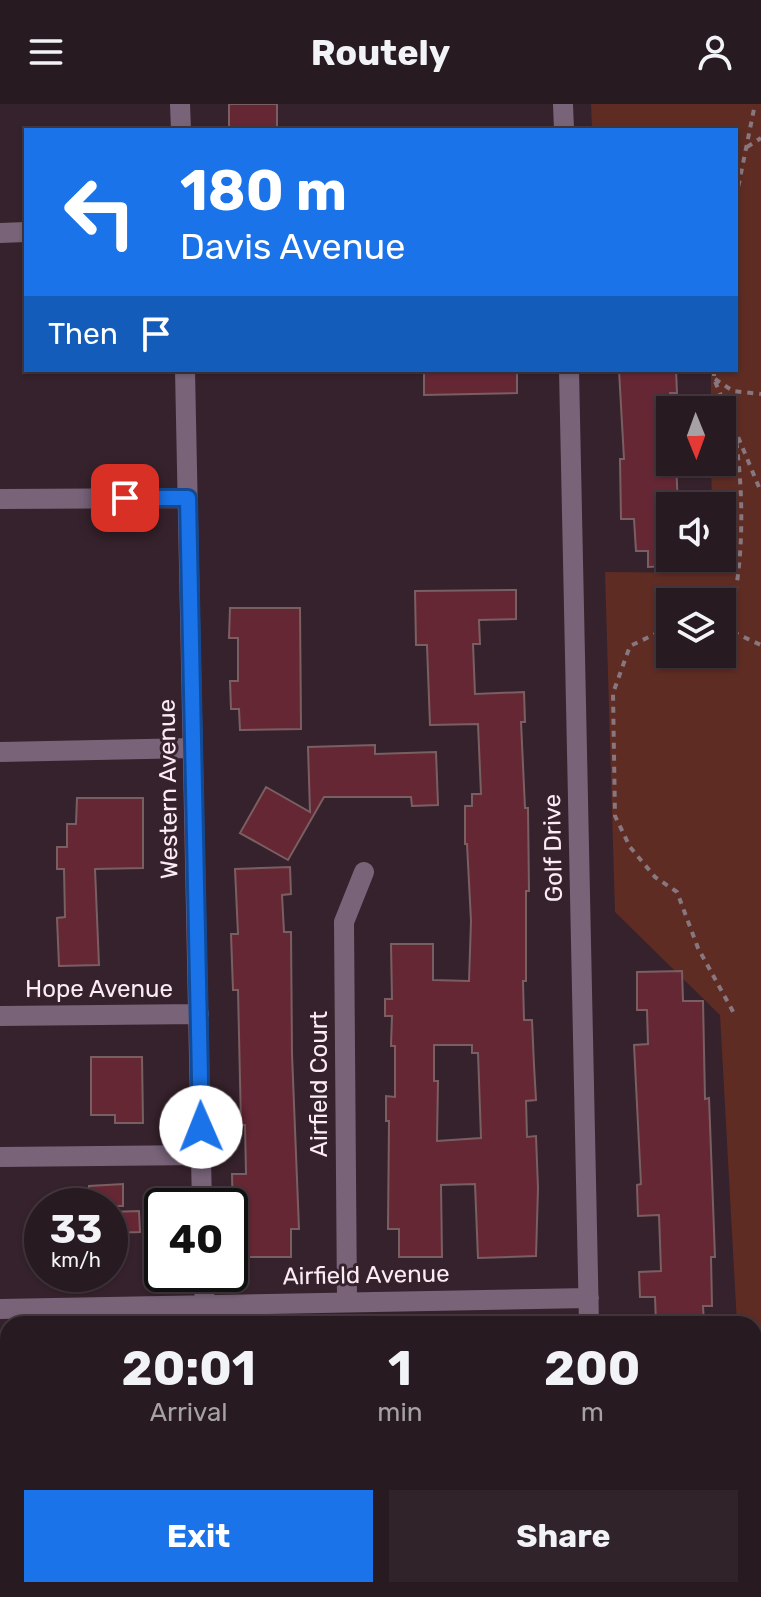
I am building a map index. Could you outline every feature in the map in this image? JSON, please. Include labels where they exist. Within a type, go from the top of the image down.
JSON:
[{"type":"street","points":[[180,104],[181,128]]},
{"type":"street","points":[[563,104],[564,128]]},
{"type":"street","points":[[0,233],[24,232]]},
{"type":"street","name":"Western Avenue","points":[[185,372],[202,1188]]},
{"type":"street","name":"Golf Drive","points":[[569,372],[589,1316]]},
{"type":"street","points":[[0,499],[188,498]]},
{"type":"street","points":[[0,752],[193,748]]},
{"type":"street","name":"Airfield Court","points":[[347,1301],[344,922],[364,872]]},
{"type":"street","name":"Hope Avenue","points":[[0,1016],[199,1014]]},
{"type":"street","points":[[0,1157],[201,1155]]},
{"type":"street","points":[[204,1292],[204,1315]]},
{"type":"street","name":"Airfield Avenue","points":[[0,1309],[204,1315],[347,1301],[589,1298]]},
{"type":"path","points":[[738,187],[755,104]]},
{"type":"path","points":[[745,148],[761,138]]},
{"type":"path","points":[[714,372],[720,396]]},
{"type":"path","points":[[714,379],[733,391],[761,394]]},
{"type":"path","points":[[727,396],[733,391]]},
{"type":"path","points":[[736,435],[761,492]]},
{"type":"path","points":[[735,588],[740,493],[736,445]]},
{"type":"path","points":[[736,633],[761,645]]},
{"type":"path","points":[[656,634],[630,646],[613,693],[615,816],[630,847],[655,877],[677,892],[698,948],[736,1017]]},
{"type":"shaded area","points":[[591,104],[761,104],[761,1316],[737,1316],[720,1015],[615,912],[605,572],[736,572],[736,492],[712,492],[711,476],[736,476],[736,396],[711,396],[711,372],[738,372],[738,128],[592,128]]},
{"type":"building","points":[[229,104],[277,104],[277,128],[229,128]]},
{"type":"building","points":[[424,372],[517,372],[517,393],[424,395]]},
{"type":"building","points":[[619,372],[676,372],[677,393],[656,396],[656,476],[677,476],[677,492],[656,492],[656,567],[648,567],[648,551],[636,551],[634,519],[621,519],[620,459],[624,459]]},
{"type":"building","points":[[516,590],[516,619],[479,620],[480,644],[473,644],[475,694],[524,692],[525,722],[521,722],[525,808],[528,808],[529,891],[526,891],[526,981],[523,981],[524,1020],[532,1020],[536,1100],[526,1101],[527,1137],[536,1136],[536,1256],[478,1258],[475,1184],[441,1185],[442,1257],[399,1257],[399,1229],[388,1229],[389,1121],[386,1121],[386,1096],[395,1097],[392,1016],[385,1016],[385,999],[392,999],[391,944],[433,944],[433,980],[469,981],[471,921],[465,806],[472,806],[472,794],[481,794],[478,724],[430,725],[427,645],[416,645],[415,591]],"holes":[[[434,1045],[472,1045],[472,1053],[478,1053],[481,1138],[437,1141],[438,1081],[434,1081]]]},
{"type":"building","points":[[230,608],[300,608],[301,729],[240,730],[239,709],[231,709],[230,681],[238,681],[238,638],[229,638]]},
{"type":"building","points":[[375,745],[375,754],[436,752],[438,805],[412,806],[411,797],[324,797],[288,860],[240,833],[266,787],[310,812],[308,747]]},
{"type":"building","points":[[77,798],[143,798],[143,868],[95,869],[99,965],[59,966],[57,918],[65,917],[64,869],[57,869],[57,847],[67,847],[67,824],[76,824]]},
{"type":"building","points":[[290,867],[291,894],[282,895],[284,932],[291,932],[299,1229],[291,1229],[291,1257],[248,1257],[248,1188],[232,1188],[232,1174],[246,1174],[245,1125],[241,1125],[238,990],[233,990],[231,934],[238,934],[235,869]]},
{"type":"building","points":[[682,971],[683,1001],[703,1001],[705,1099],[709,1098],[715,1257],[711,1257],[712,1306],[703,1306],[704,1316],[656,1316],[655,1297],[640,1297],[639,1272],[661,1271],[659,1215],[638,1216],[637,1185],[641,1184],[634,1045],[648,1044],[647,1010],[637,1010],[637,972]]},
{"type":"building","points":[[91,1057],[142,1057],[143,1123],[115,1123],[115,1115],[91,1115]]},
{"type":"building","points":[[123,1184],[123,1188],[89,1188]]},
{"type":"building","points":[[128,1211],[139,1211],[140,1232],[128,1232]]},
{"type":"route","points":[[125,498],[188,498],[201,1127]]}]
